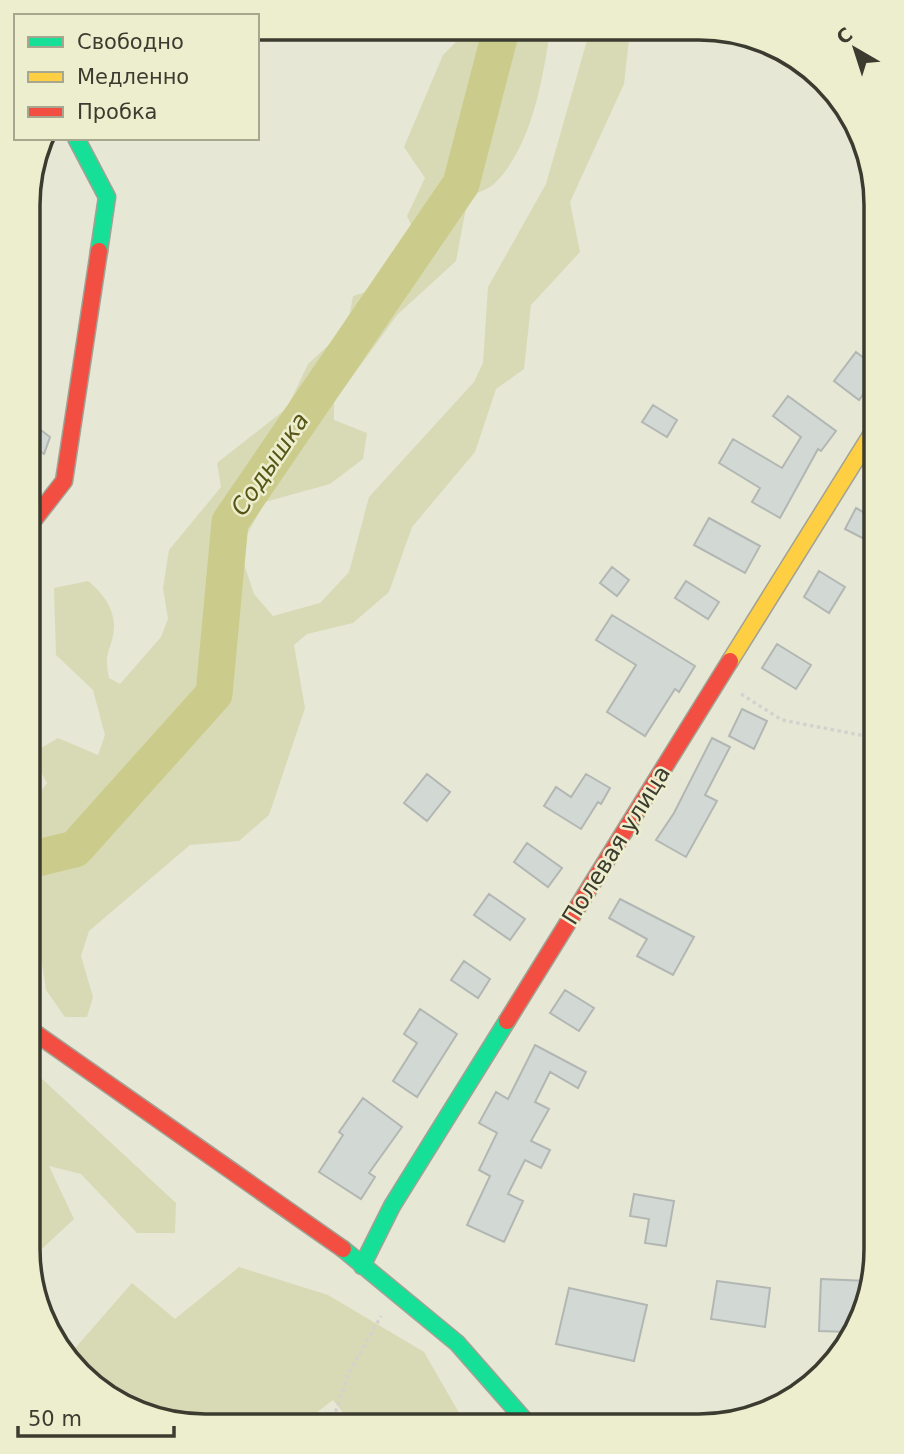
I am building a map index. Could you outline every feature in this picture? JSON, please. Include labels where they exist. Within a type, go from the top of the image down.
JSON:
[{"type":"street","points":[[40,512],[64,481],[107,197],[77,140]]},
{"type":"street","name":"Полевая улица","points":[[362,1266],[392,1206],[864,447]]},
{"type":"street","points":[[40,1036],[323,1233],[457,1343],[519,1414]]},
{"type":"path","points":[[718,681],[782,720],[863,736]]},
{"type":"path","points":[[335,1414],[349,1373],[380,1316]]},
{"type":"green space","points":[[548,40],[534,110],[519,150],[508,167],[487,189],[468,197],[456,261],[397,315],[334,402],[334,420],[367,433],[363,459],[330,484],[265,502],[239,549],[254,594],[273,616],[320,603],[349,572],[369,497],[474,382],[483,363],[488,287],[546,184],[587,40],[629,40],[624,84],[570,202],[580,252],[531,305],[524,369],[496,389],[475,452],[412,527],[389,592],[353,623],[307,634],[294,645],[305,708],[269,815],[239,841],[190,845],[89,931],[81,956],[93,997],[87,1017],[65,1017],[46,990],[40,956],[40,792],[47,783],[40,770],[40,749],[58,738],[98,755],[105,735],[93,690],[56,655],[54,588],[88,581],[103,596],[114,621],[107,669],[109,678],[120,684],[161,637],[168,619],[163,588],[169,550],[221,487],[217,463],[287,408],[308,364],[347,328],[353,296],[413,277],[417,237],[407,216],[425,178],[404,147],[443,55],[457,41]]},
{"type":"green space","points":[[40,1077],[176,1203],[175,1233],[137,1233],[81,1174],[49,1166],[74,1219],[40,1251]]},
{"type":"green space","points":[[239,1267],[328,1295],[424,1352],[460,1414],[344,1414],[333,1400],[315,1414],[183,1412],[162,1408],[123,1392],[88,1366],[74,1349],[132,1283],[175,1319]]},
{"type":"building","points":[[856,352],[864,358],[864,393],[859,400],[834,381]]},
{"type":"building","points":[[788,396],[836,431],[821,451],[818,449],[780,518],[752,502],[760,488],[719,463],[733,439],[782,468],[801,437],[773,416]]},
{"type":"building","points":[[653,405],[677,420],[667,437],[642,422]]},
{"type":"building","points":[[40,429],[50,437],[44,454],[40,451]]},
{"type":"building","points":[[856,508],[864,512],[864,539],[845,529]]},
{"type":"building","points":[[709,518],[760,546],[745,573],[694,545]]},
{"type":"building","points":[[612,567],[629,580],[617,596],[600,583]]},
{"type":"building","points":[[819,571],[845,587],[829,613],[804,597]]},
{"type":"building","points":[[686,581],[719,602],[708,619],[675,598]]},
{"type":"building","points":[[612,615],[695,666],[679,692],[675,689],[645,736],[607,712],[636,665],[596,640]]},
{"type":"building","points":[[777,644],[811,665],[796,689],[762,668]]},
{"type":"building","points":[[742,709],[767,721],[754,749],[729,736]]},
{"type":"building","points":[[712,738],[730,747],[705,795],[717,801],[686,857],[656,840],[674,813]]},
{"type":"building","points":[[427,774],[450,792],[427,821],[404,803]]},
{"type":"building","points":[[586,774],[610,788],[581,829],[544,806],[556,787],[571,797]]},
{"type":"building","points":[[527,843],[562,868],[548,887],[514,862]]},
{"type":"building","points":[[489,894],[525,919],[510,940],[474,915]]},
{"type":"building","points":[[620,899],[694,937],[673,975],[637,956],[647,939],[609,918]]},
{"type":"building","points":[[464,961],[490,979],[478,998],[451,980]]},
{"type":"building","points":[[565,990],[594,1008],[579,1031],[550,1013]]},
{"type":"building","points":[[420,1009],[457,1034],[417,1097],[393,1081],[417,1043],[404,1034]]},
{"type":"building","points":[[535,1045],[586,1072],[578,1088],[550,1072],[535,1102],[549,1109],[531,1141],[550,1150],[541,1168],[525,1160],[508,1194],[523,1201],[504,1242],[467,1225],[490,1176],[479,1170],[497,1133],[479,1123],[496,1092],[508,1099]]},
{"type":"building","points":[[363,1098],[402,1127],[369,1173],[375,1177],[361,1199],[319,1172],[343,1135],[339,1132]]},
{"type":"building","points":[[634,1194],[674,1201],[666,1246],[645,1243],[649,1219],[630,1216]]},
{"type":"building","points":[[821,1279],[861,1281],[842,1332],[819,1331]]},
{"type":"building","points":[[717,1281],[770,1288],[765,1327],[711,1319]]},
{"type":"building","points":[[569,1288],[647,1305],[634,1361],[556,1344]]},
{"type":"waterway","name":"Содышка","points":[[40,857],[75,849],[214,694],[230,522],[461,184],[498,40]]},
{"type":"traffic: fast","points":[[77,140],[107,197],[99,251]]},
{"type":"traffic: fast","points":[[362,1266],[392,1206],[507,1021]]},
{"type":"traffic: fast","points":[[343,1249],[457,1343],[519,1414]]},
{"type":"traffic: slow","points":[[730,661],[864,447]]},
{"type":"traffic: jam","points":[[40,512],[64,481],[99,251]]},
{"type":"traffic: jam","points":[[507,1021],[730,661]]},
{"type":"traffic: jam","points":[[40,1036],[343,1249]]}]
